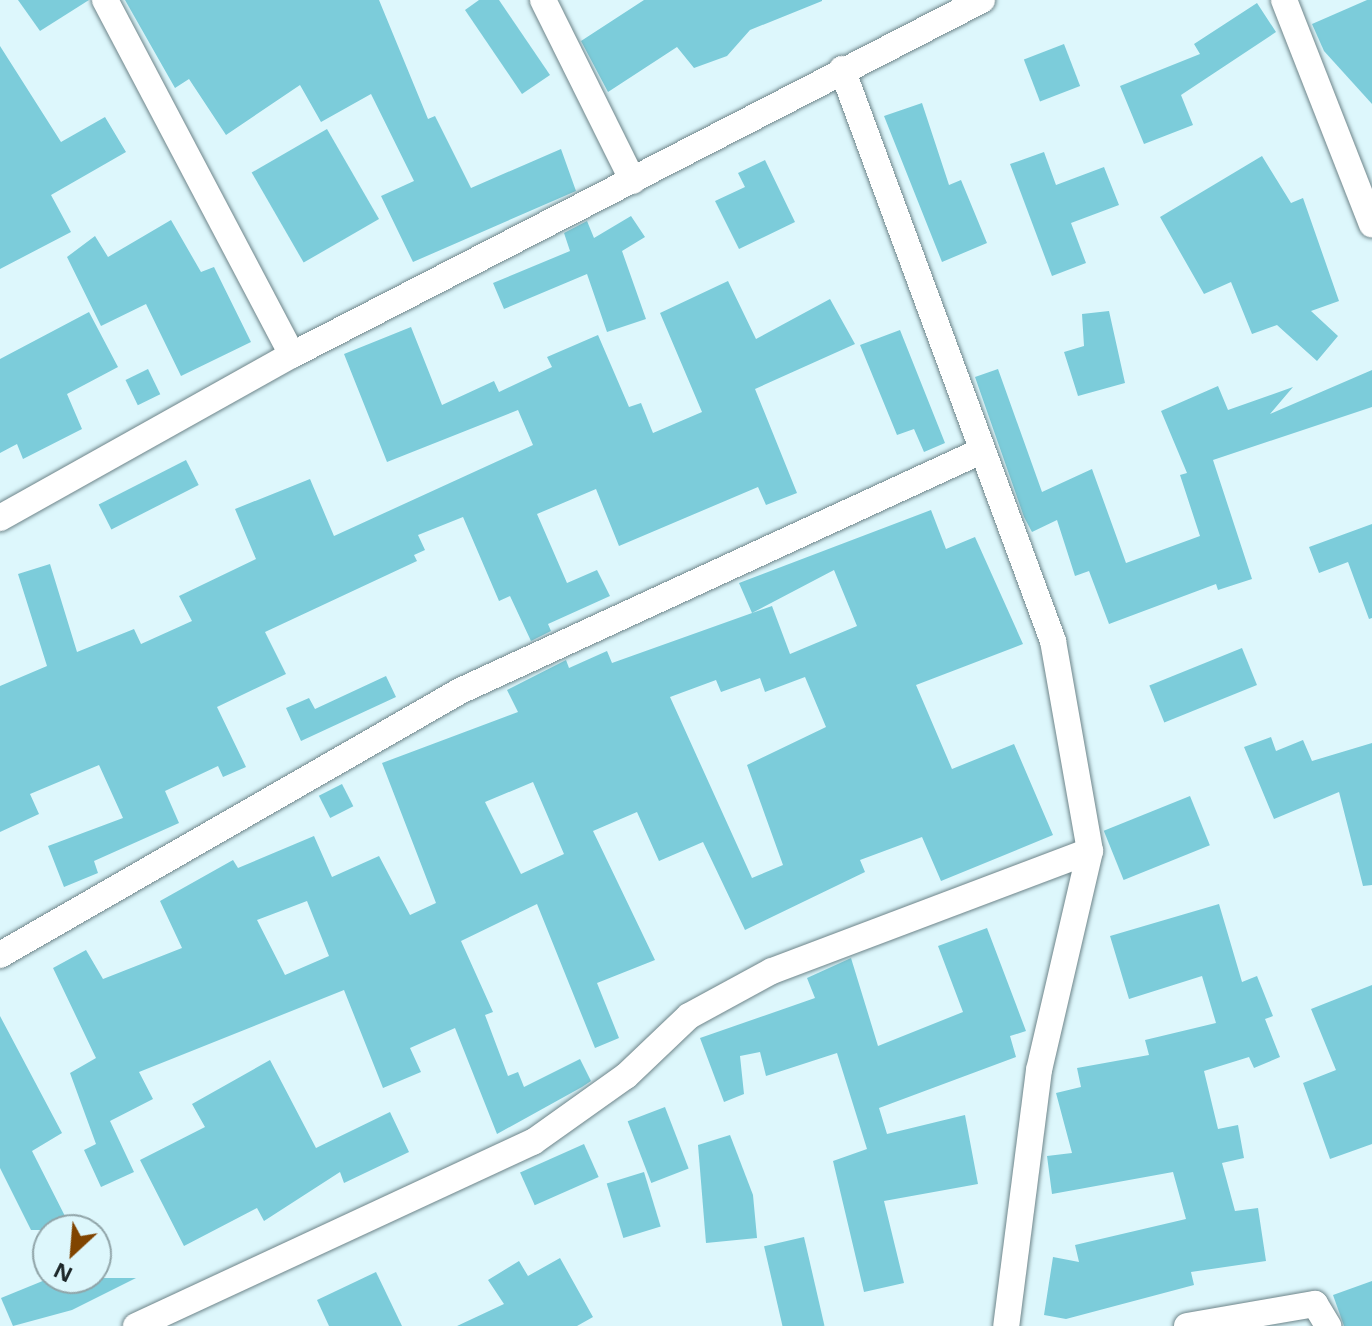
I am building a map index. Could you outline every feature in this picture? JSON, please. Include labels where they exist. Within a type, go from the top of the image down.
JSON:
[{"type":"street","points":[[105,0],[292,355]]},
{"type":"street","points":[[543,0],[633,181]]},
{"type":"street","points":[[0,518],[292,355],[633,181],[842,69],[982,0]]},
{"type":"street","points":[[1284,0],[1372,224]]},
{"type":"street","points":[[842,69],[979,452],[1053,641],[1090,851],[1039,1070],[1006,1326]]},
{"type":"street","points":[[0,955],[460,691],[979,452]]},
{"type":"street","points":[[136,1326],[533,1142],[626,1076],[689,1016],[772,971],[1090,851]]},
{"type":"street","points":[[1187,1326],[1315,1304],[1328,1326]]},
{"type":"building","points":[[18,0],[89,0],[40,31]]},
{"type":"building","points":[[125,0],[379,0],[428,119],[435,116],[471,188],[561,149],[576,191],[413,262],[381,196],[414,181],[371,94],[321,122],[300,85],[226,135],[189,79],[175,88]]},
{"type":"building","points":[[479,0],[499,0],[550,75],[522,94],[465,10]]},
{"type":"building","points":[[644,0],[822,1],[750,30],[727,56],[694,68],[677,47],[608,92],[581,41]]},
{"type":"building","points":[[1372,0],[1372,104],[1324,51],[1312,24]]},
{"type":"building","points":[[1257,3],[1276,32],[1181,95],[1193,125],[1144,144],[1120,86],[1200,54],[1194,44]]},
{"type":"building","points":[[1064,44],[1080,86],[1040,101],[1024,59]]},
{"type":"building","points":[[0,46],[61,142],[105,117],[126,152],[51,195],[71,232],[0,269]]},
{"type":"building","points":[[922,103],[949,185],[961,180],[987,243],[942,262],[884,116]]},
{"type":"building","points":[[327,129],[379,219],[304,263],[252,173]]},
{"type":"building","points":[[1044,152],[1056,185],[1104,167],[1119,205],[1071,223],[1086,263],[1052,276],[1010,164]]},
{"type":"building","points":[[1262,156],[1291,203],[1303,198],[1339,301],[1311,311],[1338,336],[1317,361],[1277,325],[1252,334],[1231,282],[1204,294],[1160,217]]},
{"type":"building","points":[[765,160],[795,222],[739,249],[715,201],[745,187],[738,173]]},
{"type":"building","points":[[631,216],[645,237],[622,251],[646,319],[607,332],[587,274],[504,309],[493,283],[570,251],[564,233],[587,221],[594,238]]},
{"type":"building","points":[[171,220],[201,272],[214,267],[251,342],[181,376],[146,304],[101,326],[67,257],[95,236],[108,257]]},
{"type":"building","points":[[728,281],[756,339],[830,299],[855,344],[755,389],[797,493],[766,505],[758,487],[619,546],[596,489],[537,514],[567,583],[597,570],[610,596],[548,624],[551,631],[531,641],[510,596],[499,601],[463,517],[418,535],[425,550],[414,555],[417,561],[265,632],[286,674],[217,707],[246,767],[223,777],[218,766],[165,791],[179,823],[94,861],[98,873],[64,887],[48,846],[123,818],[99,765],[30,794],[39,814],[0,832],[0,686],[47,666],[18,574],[50,564],[77,652],[134,629],[141,644],[192,621],[179,596],[256,559],[235,509],[310,479],[334,536],[533,445],[518,410],[387,462],[344,354],[411,327],[442,405],[494,381],[499,392],[552,367],[547,357],[598,335],[629,407],[641,403],[653,433],[702,412],[660,313]]},
{"type":"building","points":[[1109,311],[1125,383],[1078,396],[1064,352],[1084,346],[1082,314]]},
{"type":"building","points":[[89,312],[118,367],[67,394],[82,429],[23,459],[17,444],[0,453],[0,359]]},
{"type":"building","points":[[900,330],[945,443],[924,452],[914,429],[897,435],[860,345]]},
{"type":"building","points":[[148,369],[160,394],[138,405],[126,380]]},
{"type":"building","points":[[998,369],[1042,492],[1092,469],[1126,563],[1200,536],[1180,475],[1187,473],[1161,411],[1218,386],[1228,410],[1293,387],[1270,414],[1372,370],[1372,407],[1213,460],[1252,579],[1218,590],[1216,584],[1109,624],[1089,571],[1075,576],[1057,520],[1032,532],[1024,517],[975,377]]},
{"type":"building","points":[[186,460],[199,485],[111,529],[99,504]]},
{"type":"building","points":[[931,510],[946,549],[975,537],[1023,644],[916,685],[952,769],[1014,744],[1053,835],[941,881],[922,837],[860,860],[865,872],[745,930],[703,842],[659,861],[637,812],[593,831],[655,960],[597,983],[619,1038],[595,1048],[537,904],[461,941],[493,1012],[485,1015],[508,1076],[518,1072],[524,1087],[580,1059],[591,1081],[497,1134],[455,1028],[410,1048],[421,1072],[383,1088],[344,990],[139,1072],[153,1099],[110,1121],[134,1172],[101,1187],[84,1150],[96,1144],[70,1073],[96,1058],[53,968],[86,950],[103,979],[182,948],[160,901],[233,860],[238,868],[314,836],[332,877],[379,856],[410,915],[436,903],[382,763],[518,712],[507,690],[566,660],[569,668],[607,651],[612,663],[772,606],[790,654],[857,626],[834,570],[752,613],[739,583]],"holes":[[[805,677],[826,727],[747,765],[783,865],[752,878],[670,697],[716,680],[721,692],[760,678],[765,692]],[[533,782],[564,854],[521,874],[485,802]],[[307,901],[329,956],[285,975],[257,920]]]},
{"type":"building","points":[[1372,524],[1372,618],[1369,619],[1348,562],[1319,573],[1309,547]]},
{"type":"building","points":[[1242,648],[1257,685],[1164,723],[1149,685]]},
{"type":"building","points":[[386,676],[396,697],[301,741],[286,708],[309,698],[315,709]]},
{"type":"building","points":[[1271,737],[1276,751],[1303,740],[1312,761],[1372,743],[1372,885],[1363,886],[1339,792],[1274,819],[1244,747]]},
{"type":"building","points":[[342,784],[353,806],[330,818],[319,796]]},
{"type":"building","points":[[1190,796],[1210,845],[1124,880],[1104,831]]},
{"type":"building","points":[[1219,904],[1242,982],[1257,976],[1273,1016],[1265,1019],[1280,1057],[1254,1068],[1249,1057],[1204,1071],[1218,1129],[1238,1125],[1244,1158],[1222,1163],[1235,1211],[1258,1208],[1266,1261],[1191,1272],[1194,1285],[1066,1319],[1044,1315],[1053,1257],[1079,1262],[1075,1245],[1186,1219],[1173,1172],[1052,1194],[1047,1156],[1072,1153],[1056,1093],[1081,1087],[1077,1068],[1149,1055],[1145,1040],[1216,1023],[1202,976],[1129,999],[1110,936]]},
{"type":"building","points":[[987,928],[1026,1031],[1010,1036],[1016,1057],[879,1108],[887,1134],[965,1115],[978,1184],[884,1201],[904,1283],[864,1292],[833,1161],[867,1149],[837,1053],[766,1076],[760,1052],[740,1056],[744,1094],[724,1102],[700,1038],[815,998],[807,978],[851,958],[878,1046],[963,1012],[938,946]]},
{"type":"building","points":[[1372,985],[1372,1144],[1330,1159],[1303,1083],[1336,1070],[1311,1009]]},
{"type":"building","points":[[0,1016],[62,1133],[32,1151],[64,1214],[32,1214],[31,1230],[0,1168]]},
{"type":"building","points":[[270,1060],[316,1148],[390,1112],[409,1152],[344,1183],[340,1172],[264,1221],[257,1208],[184,1246],[140,1160],[205,1127],[192,1104]]},
{"type":"building","points":[[665,1107],[689,1169],[651,1183],[628,1121]]},
{"type":"building","points":[[730,1135],[753,1195],[757,1238],[706,1243],[698,1145]]},
{"type":"building","points":[[584,1144],[599,1177],[535,1205],[520,1172]]},
{"type":"building","points":[[644,1172],[661,1227],[623,1238],[607,1183]]},
{"type":"building","points":[[804,1237],[824,1326],[782,1326],[764,1246]]},
{"type":"building","points":[[560,1258],[593,1317],[577,1326],[457,1326],[504,1304],[488,1280],[519,1261],[528,1276]]},
{"type":"building","points":[[376,1272],[402,1326],[329,1326],[317,1300]]},
{"type":"building","points":[[112,1278],[136,1278],[112,1290]]},
{"type":"building","points":[[1372,1281],[1372,1326],[1344,1326],[1333,1295]]},
{"type":"building","points":[[32,1285],[32,1294],[104,1294],[72,1310],[13,1326],[1,1298]]}]
